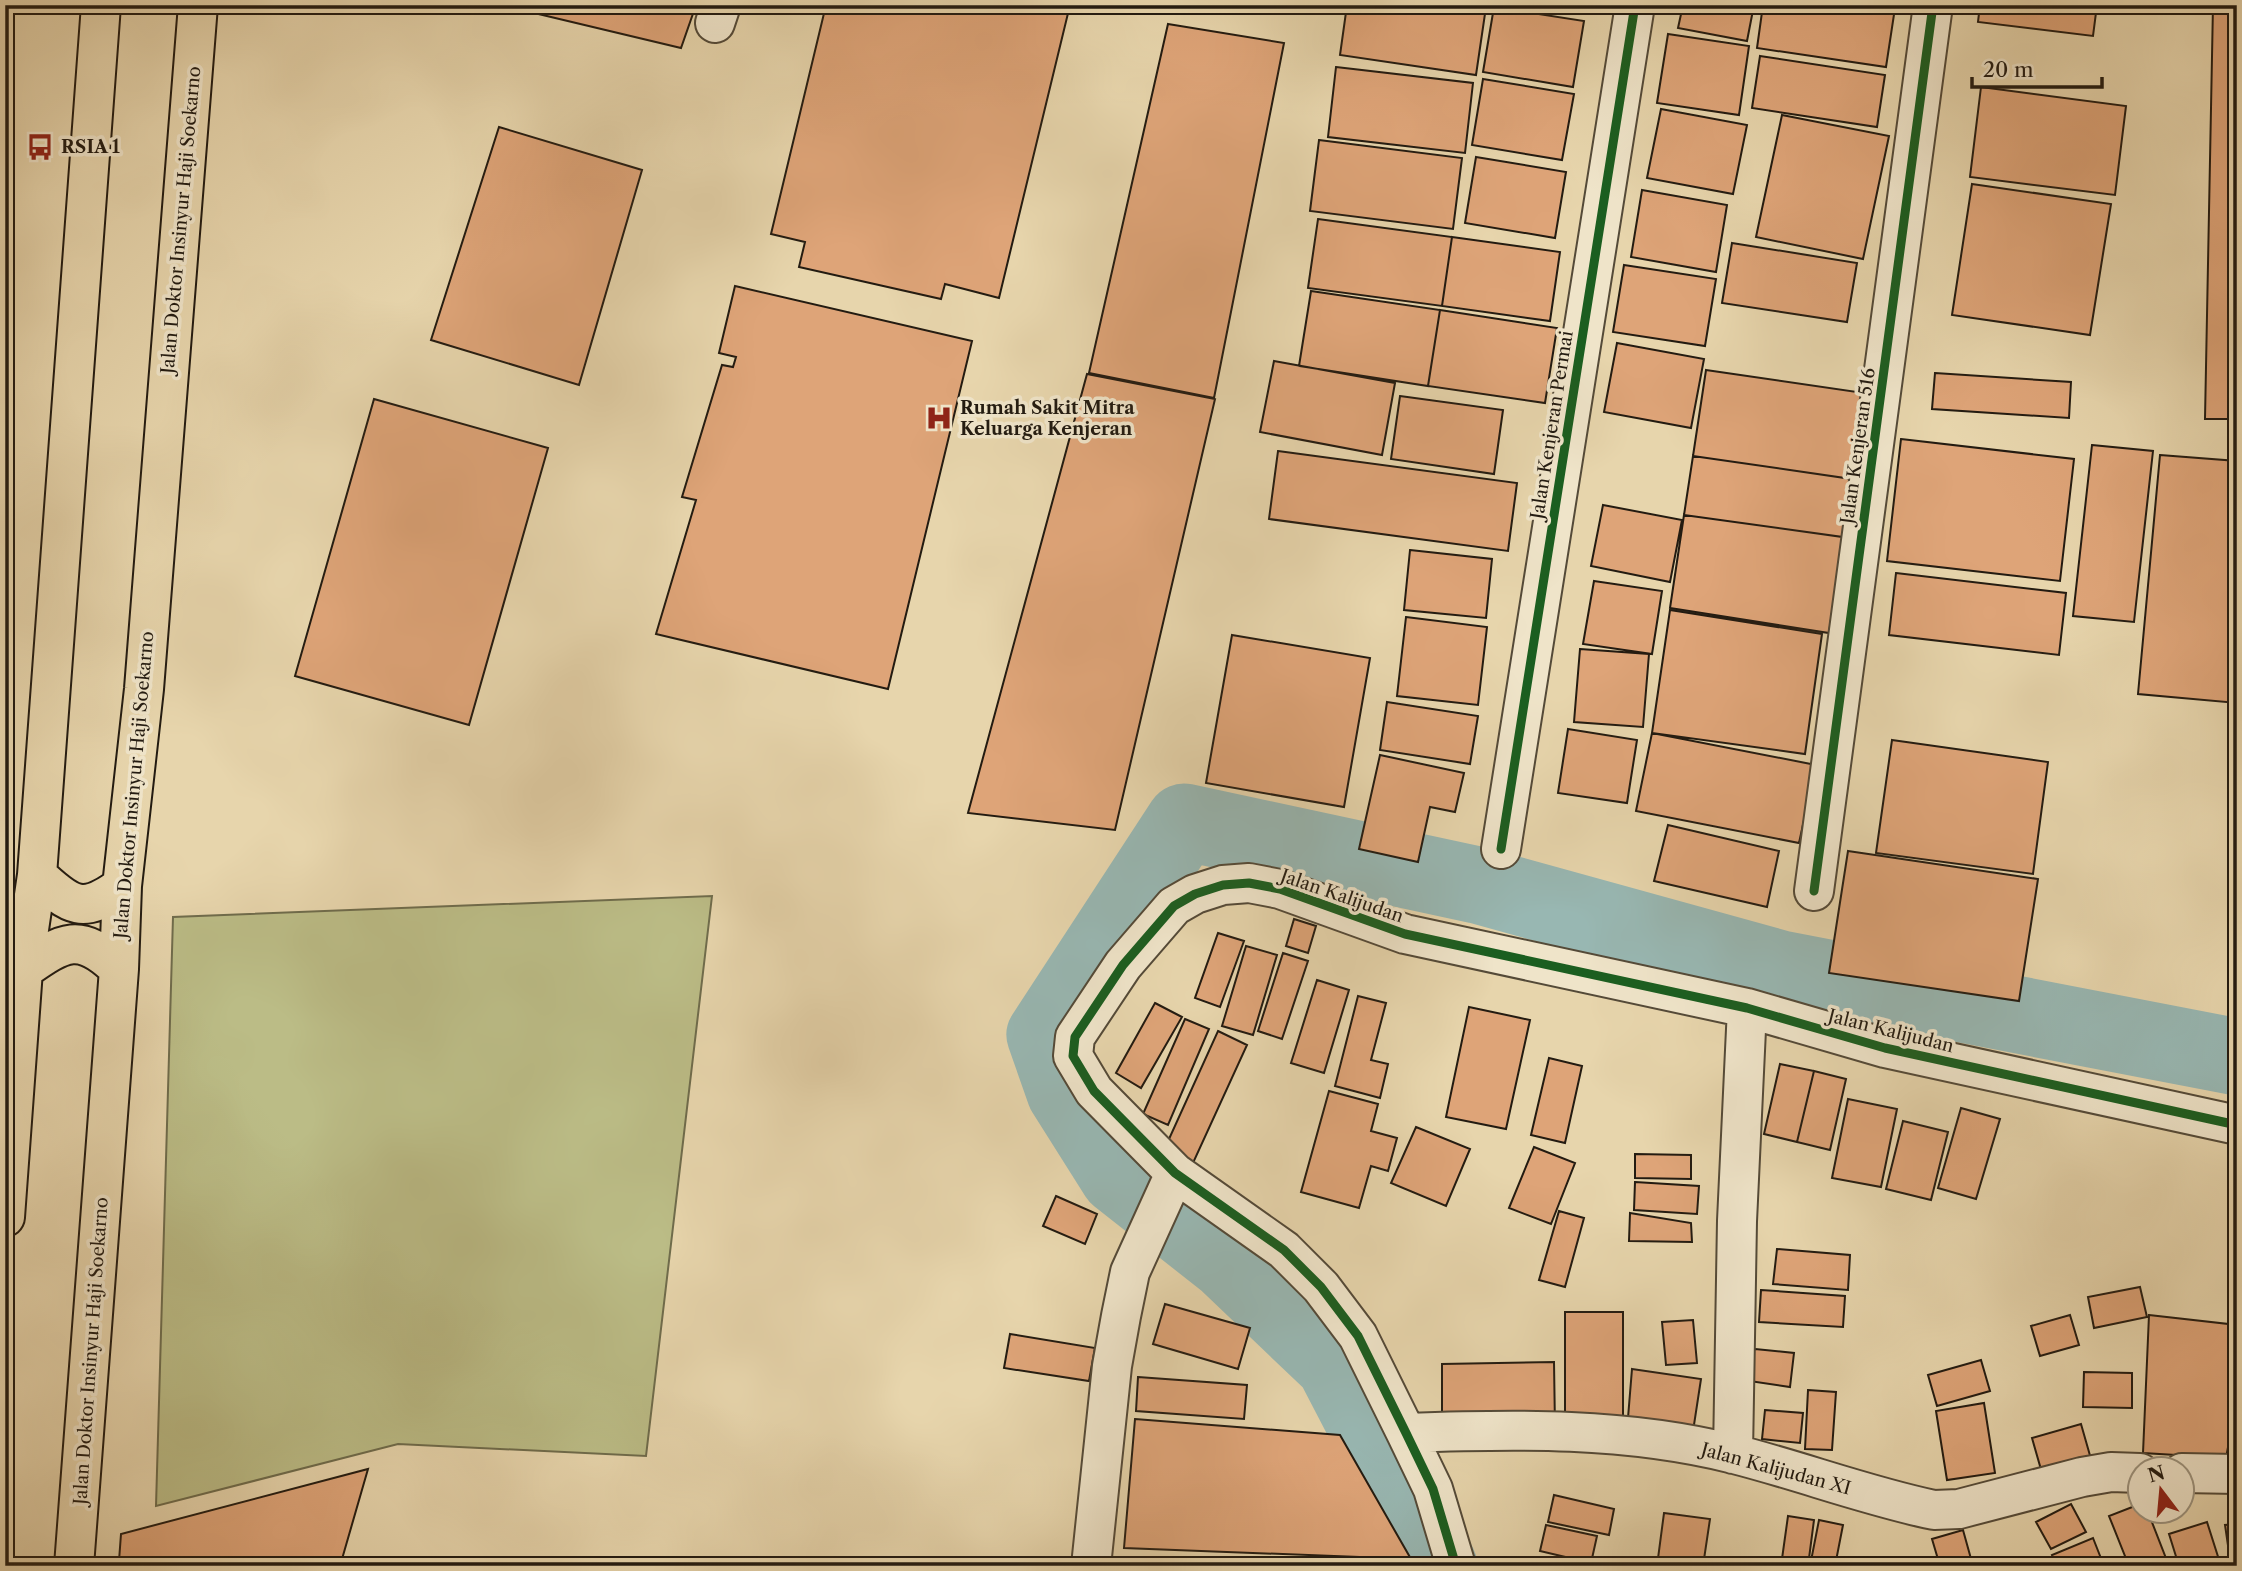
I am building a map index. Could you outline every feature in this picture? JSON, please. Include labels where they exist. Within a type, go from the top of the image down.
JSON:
[{"type":"main road","points":[[5,1217],[14,970],[37,875],[101,5]]},
{"type":"main road","name":"Jalan Doktor Insinyur Haji Soekarno","points":[[74,1566],[119,969],[122,886],[144,689],[198,5]]},
{"type":"main road","points":[[37,875],[60,897],[75,905],[101,901],[122,886]]},
{"type":"main road","points":[[14,970],[55,947],[85,944],[102,952],[119,969]]},
{"type":"street","name":"Jalan Kenjeran Permai","points":[[1501,849],[1635,5]]},
{"type":"street","name":"Jalan Kenjeran 516","points":[[1814,891],[1933,5]]},
{"type":"street","name":"Jalan Kalijudan","points":[[1456,1566],[1433,1489],[1406,1433],[1357,1336],[1321,1286],[1284,1250],[1166,1191],[1087,1082],[1073,1056],[1075,1037],[1122,965],[1174,906],[1195,894],[1223,886],[1249,883],[1280,889],[1405,934],[1747,1008],[1885,1048],[2237,1125]]},
{"type":"street","points":[[1732,1454],[1737,1221],[1747,1008]]},
{"type":"street","points":[[1091,1566],[1111,1366],[1130,1272],[1166,1191]]},
{"type":"street","name":"Jalan Kalijudan XI","points":[[1406,1433],[1525,1429],[1616,1434],[1732,1454],[1934,1510],[1959,1509],[2111,1472],[2126,1473]]},
{"type":"street","points":[[2196,1474],[2237,1474]]},
{"type":"green space","points":[[712,896],[646,1456],[398,1444],[156,1506],[173,917]]},
{"type":"building","points":[[532,5],[696,5],[681,48],[530,12]]},
{"type":"building","points":[[826,5],[1070,5],[999,298],[945,284],[941,299],[799,267],[805,242],[771,234]]},
{"type":"building","points":[[1347,5],[1486,7],[1476,75],[1340,55]]},
{"type":"building","points":[[1551,5],[1585,5],[1584,11]]},
{"type":"building","points":[[1683,5],[1754,5],[1747,41],[1678,28]]},
{"type":"building","points":[[1763,5],[1895,8],[1886,67],[1757,48]]},
{"type":"building","points":[[1980,5],[2097,5],[2093,36],[1978,22]]},
{"type":"building","points":[[2213,5],[2237,5],[2237,419],[2205,419]]},
{"type":"building","points":[[1494,7],[1584,21],[1573,87],[1483,72]]},
{"type":"building","points":[[1168,24],[1284,43],[1214,398],[1089,373]]},
{"type":"building","points":[[1668,34],[1749,46],[1739,115],[1657,103]]},
{"type":"building","points":[[1760,56],[1885,75],[1877,127],[1752,108]]},
{"type":"building","points":[[1336,67],[1473,83],[1465,153],[1328,137]]},
{"type":"building","points":[[1483,79],[1574,94],[1562,160],[1472,145]]},
{"type":"building","points":[[1981,87],[2126,106],[2115,195],[1970,177]]},
{"type":"building","points":[[1661,109],[1747,125],[1733,194],[1647,178]]},
{"type":"building","points":[[1782,115],[1889,136],[1863,259],[1756,237]]},
{"type":"building","points":[[499,127],[642,170],[579,385],[431,340]]},
{"type":"building","points":[[1319,140],[1462,158],[1453,229],[1310,211]]},
{"type":"building","points":[[1476,157],[1566,172],[1555,238],[1465,223]]},
{"type":"building","points":[[1972,184],[2111,204],[2090,335],[1952,315]]},
{"type":"building","points":[[1642,190],[1727,205],[1716,272],[1631,257]]},
{"type":"building","points":[[1318,219],[1452,237],[1442,306],[1308,288]]},
{"type":"building","points":[[1452,237],[1560,252],[1550,321],[1442,306]]},
{"type":"building","points":[[1732,243],[1857,263],[1847,322],[1722,303]]},
{"type":"building","points":[[1624,265],[1716,279],[1705,346],[1613,332]]},
{"type":"building","points":[[735,286],[972,341],[888,689],[656,634],[696,500],[682,497],[722,365],[733,367],[736,357],[719,353]]},
{"type":"building","points":[[1311,291],[1440,310],[1428,386],[1299,366]]},
{"type":"building","points":[[1440,310],[1557,328],[1545,403],[1428,386]]},
{"type":"building","points":[[1617,343],[1704,359],[1691,428],[1604,412]]},
{"type":"building","points":[[1274,361],[1395,383],[1382,455],[1260,432]]},
{"type":"building","points":[[1706,370],[1864,393],[1852,479],[1693,456]]},
{"type":"building","points":[[1935,373],[2071,382],[2069,418],[1932,409]]},
{"type":"building","points":[[1087,374],[1215,399],[1115,830],[968,813]]},
{"type":"building","points":[[1400,396],[1503,410],[1494,474],[1391,459]]},
{"type":"building","points":[[374,399],[548,448],[469,725],[295,676]]},
{"type":"building","points":[[1901,439],[2074,459],[2060,581],[1887,561]]},
{"type":"building","points":[[2092,445],[2153,451],[2134,622],[2073,616]]},
{"type":"building","points":[[1278,451],[1517,483],[1508,551],[1269,519]]},
{"type":"building","points":[[2160,455],[2237,461],[2237,703],[2138,694]]},
{"type":"building","points":[[1693,456],[1852,479],[1843,537],[1684,515]]},
{"type":"building","points":[[1603,505],[1682,520],[1670,582],[1591,566]]},
{"type":"building","points":[[1684,515],[1843,537],[1829,633],[1670,608]]},
{"type":"building","points":[[1410,550],[1492,559],[1486,618],[1404,610]]},
{"type":"building","points":[[1896,573],[2066,593],[2059,655],[1889,635]]},
{"type":"building","points":[[1594,581],[1662,591],[1652,654],[1583,644]]},
{"type":"building","points":[[1670,610],[1822,634],[1805,754],[1652,733]]},
{"type":"building","points":[[1406,617],[1487,627],[1478,705],[1397,696]]},
{"type":"building","points":[[1232,635],[1370,658],[1344,807],[1206,783]]},
{"type":"building","points":[[1580,649],[1649,654],[1643,727],[1574,722]]},
{"type":"building","points":[[1387,702],[1478,716],[1470,764],[1380,750]]},
{"type":"building","points":[[1568,729],[1637,740],[1627,803],[1558,793]]},
{"type":"building","points":[[1652,733],[1816,765],[1799,843],[1636,811]]},
{"type":"building","points":[[1892,740],[2048,762],[2033,874],[1876,853]]},
{"type":"building","points":[[1380,755],[1464,773],[1455,812],[1430,807],[1418,862],[1359,849]]},
{"type":"building","points":[[1668,825],[1779,851],[1767,907],[1654,881]]},
{"type":"building","points":[[1848,851],[2038,879],[2019,1001],[1829,973]]},
{"type":"building","points":[[1294,919],[1316,926],[1308,953],[1286,946]]},
{"type":"building","points":[[1218,933],[1244,941],[1220,1007],[1195,998]]},
{"type":"building","points":[[1246,946],[1277,955],[1253,1035],[1222,1026]]},
{"type":"building","points":[[1283,953],[1308,961],[1282,1039],[1258,1031]]},
{"type":"building","points":[[1317,980],[1349,990],[1324,1073],[1291,1063]]},
{"type":"building","points":[[1358,996],[1386,1003],[1371,1060],[1388,1064],[1380,1098],[1335,1086]]},
{"type":"building","points":[[1155,1003],[1182,1017],[1141,1088],[1116,1073]]},
{"type":"building","points":[[1469,1007],[1530,1020],[1506,1129],[1446,1117]]},
{"type":"building","points":[[1185,1019],[1209,1029],[1168,1125],[1143,1114]]},
{"type":"building","points":[[1218,1031],[1247,1045],[1193,1163],[1164,1150]]},
{"type":"building","points":[[1549,1058],[1582,1066],[1565,1143],[1531,1135]]},
{"type":"building","points":[[1780,1064],[1814,1071],[1797,1142],[1764,1134]]},
{"type":"building","points":[[1814,1071],[1846,1079],[1830,1150],[1797,1142]]},
{"type":"building","points":[[1329,1091],[1378,1104],[1371,1131],[1397,1138],[1388,1171],[1371,1166],[1359,1208],[1301,1192]]},
{"type":"building","points":[[1848,1099],[1897,1109],[1881,1187],[1832,1178]]},
{"type":"building","points":[[1961,1108],[2000,1119],[1976,1199],[1938,1188]]},
{"type":"building","points":[[1903,1121],[1948,1132],[1931,1200],[1886,1189]]},
{"type":"building","points":[[1416,1127],[1470,1149],[1446,1206],[1391,1183]]},
{"type":"building","points":[[1534,1147],[1575,1163],[1551,1224],[1509,1208]]},
{"type":"building","points":[[1635,1154],[1691,1155],[1691,1179],[1635,1178]]},
{"type":"building","points":[[1635,1182],[1699,1186],[1697,1214],[1634,1210]]},
{"type":"building","points":[[1056,1196],[1097,1214],[1085,1244],[1043,1226]]},
{"type":"building","points":[[1559,1211],[1584,1218],[1565,1287],[1539,1280]]},
{"type":"building","points":[[1630,1213],[1691,1223],[1692,1242],[1629,1241]]},
{"type":"building","points":[[1777,1249],[1850,1255],[1848,1290],[1773,1284]]},
{"type":"building","points":[[2140,1287],[2147,1317],[2094,1328],[2088,1297]]},
{"type":"building","points":[[1761,1290],[1845,1296],[1843,1327],[1759,1322]]},
{"type":"building","points":[[1165,1304],[1250,1328],[1238,1369],[1153,1344]]},
{"type":"building","points":[[1565,1312],[1623,1312],[1623,1427],[1565,1428]]},
{"type":"building","points":[[2070,1315],[2079,1345],[2040,1356],[2031,1326]]},
{"type":"building","points":[[2149,1315],[2237,1325],[2237,1399],[2226,1458],[2143,1453]]},
{"type":"building","points":[[1693,1320],[1697,1363],[1666,1365],[1662,1322]]},
{"type":"building","points":[[1010,1334],[1095,1348],[1089,1381],[1004,1368]]},
{"type":"building","points":[[1755,1349],[1794,1353],[1790,1387],[1736,1379]]},
{"type":"building","points":[[1981,1360],[1990,1391],[1937,1406],[1928,1375]]},
{"type":"building","points":[[1554,1362],[1555,1428],[1442,1430],[1442,1364]]},
{"type":"building","points":[[1632,1369],[1701,1379],[1692,1438],[1627,1430]]},
{"type":"building","points":[[2084,1372],[2132,1373],[2132,1408],[2083,1407]]},
{"type":"building","points":[[1138,1377],[1247,1385],[1244,1419],[1136,1411]]},
{"type":"building","points":[[1808,1390],[1836,1392],[1832,1450],[1805,1449]]},
{"type":"building","points":[[1984,1403],[1995,1473],[1947,1480],[1936,1411]]},
{"type":"building","points":[[1765,1410],[1803,1413],[1800,1443],[1762,1439]]},
{"type":"building","points":[[1135,1419],[1340,1435],[1411,1559],[1124,1548]]},
{"type":"building","points":[[2081,1424],[2091,1459],[2042,1473],[2032,1438]]},
{"type":"building","points":[[368,1469],[340,1566],[158,1566],[119,1561],[121,1534]]},
{"type":"building","points":[[1554,1495],[1614,1509],[1609,1535],[1548,1522]]},
{"type":"building","points":[[2071,1504],[2086,1532],[2051,1549],[2036,1522]]},
{"type":"building","points":[[2126,1509],[2126,1526],[2153,1526],[2169,1566],[2129,1566],[2109,1516]]},
{"type":"building","points":[[1664,1513],[1710,1519],[1703,1566],[1657,1566]]},
{"type":"building","points":[[1788,1516],[1814,1520],[1808,1566],[1781,1566]]},
{"type":"building","points":[[1819,1520],[1843,1525],[1835,1566],[1810,1566]]},
{"type":"building","points":[[2207,1522],[2221,1566],[2179,1566],[2169,1534]]},
{"type":"building","points":[[2237,1524],[2237,1566],[2231,1566],[2225,1525]]},
{"type":"building","points":[[1546,1525],[1597,1536],[1591,1563],[1540,1551]]},
{"type":"building","points":[[1963,1530],[1973,1566],[1940,1566],[1932,1539]]},
{"type":"building","points":[[2093,1538],[2104,1566],[2057,1566],[2052,1555]]},
{"type":"waterway","points":[[1439,1566],[1334,1364],[1226,1261],[1118,1176],[1065,1092],[1045,1035],[1184,822],[1477,885],[1781,969],[2237,1057]]},
{"type":"cycle path","points":[[1501,849],[1635,5]]},
{"type":"cycle path","points":[[1814,891],[1933,5]]},
{"type":"cycle path","points":[[1456,1566],[1433,1489],[1358,1336],[1321,1287],[1284,1250],[1175,1173],[1094,1091],[1073,1056],[1075,1037],[1123,965],[1174,906],[1195,894],[1223,885],[1249,883],[1280,889],[1405,934],[1747,1008],[1885,1048],[2237,1125]]},
{"type":"place","name":"RSIA 1","points":[[40,147]]},
{"type":"place","name":"Rumah Sakit Mitra Keluarga Kenjeran","points":[[939,418]]}]
